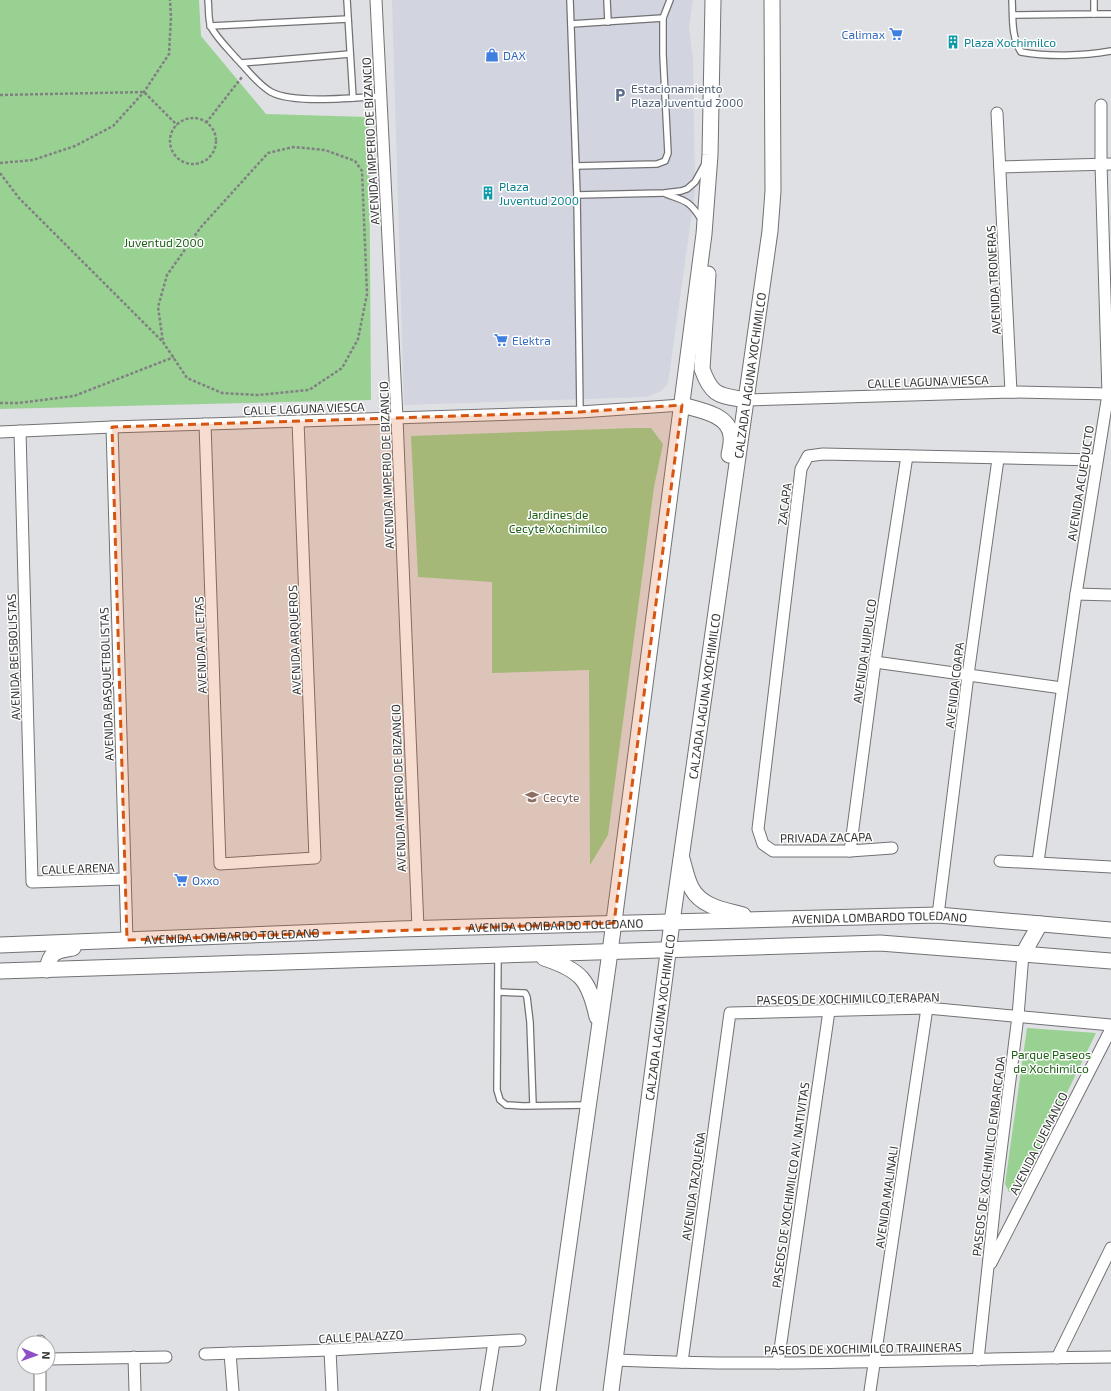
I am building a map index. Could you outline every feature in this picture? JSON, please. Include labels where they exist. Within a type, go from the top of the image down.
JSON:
[{"type":"main road","points":[[548,1391],[614,923],[704,234],[710,155],[713,0]]},
{"type":"main road","name":"CALZADA LAGUNA XOCHIMILCO","points":[[611,1391],[681,856],[772,215],[774,1]]},
{"type":"main road","points":[[708,196],[711,225],[702,369],[706,382],[712,390],[719,395],[746,400]]},
{"type":"main road","points":[[682,405],[715,415],[724,422],[729,429],[731,437],[712,582],[711,610],[714,620]]},
{"type":"main road","points":[[681,856],[692,889],[702,900],[715,908],[759,920]]},
{"type":"main road","name":"AVENIDA LOMBARDO TOLEDANO","points":[[0,945],[418,928],[938,914],[1111,930]]},
{"type":"main road","points":[[1023,954],[1040,924]]},
{"type":"main road","points":[[47,970],[49,960],[57,951],[122,940]]},
{"type":"main road","name":"AVENIDA LOMBARDO TOLEDANO","points":[[0,971],[880,943],[1111,961]]},
{"type":"main road","points":[[536,955],[558,962],[576,972],[588,985],[599,1028]]},
{"type":"street","name":"AVENIDA IMPERIO DE BIZANCIO","points":[[376,0],[397,418],[418,928]]},
{"type":"street","name":"AVENIDA ACUEDUCTO","points":[[1038,862],[1076,594],[1109,394],[1106,164],[1100,105]]},
{"type":"street","name":"AVENIDA TRONERAS","points":[[997,113],[1011,392]]},
{"type":"street","points":[[1000,167],[1106,164]]},
{"type":"street","name":"CALLE LAGUNA VIESCA","points":[[746,400],[1011,392],[1109,394]]},
{"type":"street","name":"CALLE LAGUNA VIESCA","points":[[0,432],[580,412],[682,405]]},
{"type":"street","name":"AVENIDA ARQUEROS","points":[[220,864],[315,858],[298,421]]},
{"type":"street","name":"AVENIDA ATLETAS","points":[[205,424],[220,864]]},
{"type":"street","name":"AVENIDA BASQUETBOLISTAS","points":[[112,427],[125,879],[122,940]]},
{"type":"street","name":"AVENIDA BEISBOLISTAS","points":[[20,431],[32,882]]},
{"type":"street","name":"ZACAPA","points":[[763,844],[758,829],[801,469],[808,456],[822,454],[1097,460]]},
{"type":"street","name":"AVENIDA HUIPULCO","points":[[850,851],[875,662],[907,456]]},
{"type":"street","name":"AVENIDA COAPA","points":[[938,914],[968,675],[998,459]]},
{"type":"street","points":[[1076,594],[1111,595]]},
{"type":"street","points":[[875,662],[1062,688]]},
{"type":"street","name":"PRIVADA ZACAPA","points":[[763,844],[773,851],[850,851],[892,848]]},
{"type":"street","points":[[1000,861],[1111,867]]},
{"type":"street","name":"CALLE ARENA","points":[[32,882],[125,879]]},
{"type":"street","name":"PASEOS DE XOCHIMILCO EMBARCADA","points":[[978,1360],[997,1184],[1018,1016],[1023,954]]},
{"type":"street","name":"PASEOS DE XOCHIMILCO TERAPAN","points":[[730,1013],[927,1008],[1111,1025]]},
{"type":"street","name":"AVENIDA MALINALI","points":[[870,1391],[927,1008]]},
{"type":"street","name":"PASEOS DE XOCHIMILCO AV. NATIVITAS","points":[[778,1363],[829,1011]]},
{"type":"street","name":"AVENIDA TAZQUEÑA","points":[[682,1362],[730,1013]]},
{"type":"street","name":"AVENIDA CUEMANCO","points":[[988,1269],[1111,1029]]},
{"type":"street","points":[[1057,1358],[1111,1248]]},
{"type":"street","name":"CALLE PALAZZO","points":[[205,1354],[330,1350],[520,1340]]},
{"type":"street","points":[[486,1391],[494,1342]]},
{"type":"street","points":[[330,1350],[332,1391]]},
{"type":"street","points":[[230,1353],[233,1391]]},
{"type":"street","points":[[134,1357],[135,1391]]},
{"type":"street","points":[[56,1359],[166,1357]]},
{"type":"street","name":"PASEOS DE XOCHIMILCO TRAJINERAS","points":[[615,1360],[682,1362],[874,1363],[1111,1357]]},
{"type":"street","points":[[40,1375],[40,1391]]},
{"type":"lane","points":[[208,0],[210,26],[255,79],[271,92],[296,98],[353,98],[380,96]]},
{"type":"lane","points":[[347,0],[353,98]]},
{"type":"lane","points":[[570,0],[577,195],[580,412]]},
{"type":"lane","points":[[607,0],[608,22]]},
{"type":"lane","points":[[576,166],[657,164],[665,161],[668,153],[663,55],[663,18],[670,0]]},
{"type":"lane","points":[[1012,0],[1016,45],[1021,52],[1046,55],[1094,54],[1111,51]]},
{"type":"lane","points":[[1094,0],[1094,14]]},
{"type":"lane","points":[[1013,16],[1111,14]]},
{"type":"lane","points":[[571,24],[663,18]]},
{"type":"lane","points":[[210,26],[348,19]]},
{"type":"lane","points":[[241,63],[350,54]]},
{"type":"lane","points":[[577,195],[664,193],[682,191],[692,185],[710,155]]},
{"type":"lane","points":[[664,193],[687,201],[692,206],[701,219],[704,234]]},
{"type":"lane","points":[[498,956],[497,1090],[500,1100],[506,1105],[589,1105]]},
{"type":"lane","points":[[498,992],[525,993],[527,997],[530,1022],[533,1106]]},
{"type":"path","points":[[0,163],[33,160],[75,146],[113,126],[144,92],[169,54],[171,17],[170,0]]},
{"type":"path","points":[[206,123],[247,70]]},
{"type":"path","points":[[0,95],[144,92],[176,125]]},
{"type":"path","points":[[194,118],[206,123],[214,133],[215,146],[209,157],[198,163],[185,163],[175,155],[170,143],[171,136],[176,125],[182,121],[194,118]]},
{"type":"path","points":[[0,173],[19,198],[163,342],[187,378],[222,393],[257,395],[309,390],[342,368],[358,339],[367,294],[362,171],[355,161],[325,150],[293,147],[268,153],[201,227],[167,275],[158,307],[163,342]]},
{"type":"path","points":[[0,404],[74,396],[174,358]]},
{"type":"highlighted area","points":[[682,405],[614,923],[127,940],[112,427],[580,412]]},
{"type":"shaded area","name":"Plaza Juventud 2000","points":[[392,0],[693,0],[689,28],[693,59],[695,192],[668,383],[661,391],[647,397],[404,405]]},
{"type":"green space","name":"Juventud 2000","points":[[0,0],[199,0],[201,36],[266,114],[369,117],[371,400],[0,409]]},
{"type":"green space","name":"Jardines de Cecyte Xochimilco","points":[[651,428],[663,444],[654,487],[608,835],[590,865],[589,670],[492,673],[492,582],[418,577],[411,436]]},
{"type":"green space","name":"Parque Paseos de Xochimilco","points":[[1027,1028],[1096,1033],[1021,1187],[1018,1192],[1009,1192],[1005,1184]]},
{"type":"place","name":"Calimax","points":[[896,34]]},
{"type":"place","name":"Plaza Xochimilco","points":[[953,42]]},
{"type":"place","name":"DAX","points":[[492,55]]},
{"type":"place","name":"Estacionamiento Plaza Juventud 2000","points":[[620,95]]},
{"type":"place","name":"Plaza Juventud 2000","points":[[488,193]]},
{"type":"place","name":"Elektra","points":[[501,340]]},
{"type":"place","name":"Cecyte","points":[[532,797]]},
{"type":"place","name":"Oxxo","points":[[181,880]]}]
